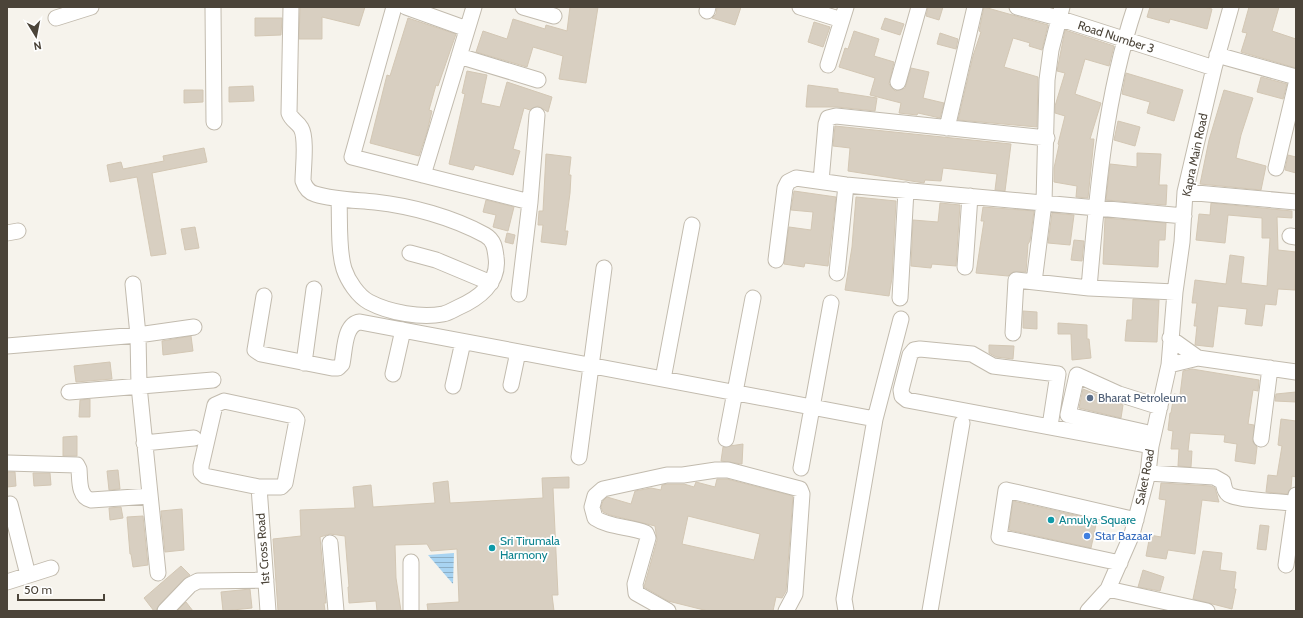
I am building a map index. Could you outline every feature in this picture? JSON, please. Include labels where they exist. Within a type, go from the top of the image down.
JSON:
[{"type":"street","points":[[56,18],[91,7]]},
{"type":"street","points":[[213,7],[214,122]]},
{"type":"street","points":[[291,7],[289,113],[291,119],[301,128],[303,136],[303,182],[306,188],[313,193],[340,199],[376,202],[418,210],[473,228],[490,238],[495,246],[497,262],[495,277],[484,293],[463,306],[444,314],[423,315],[390,310],[368,302],[353,287],[344,268],[340,199]]},
{"type":"street","points":[[394,7],[352,157],[530,202]]},
{"type":"street","points":[[406,7],[468,29]]},
{"type":"street","points":[[424,175],[474,7]]},
{"type":"street","points":[[523,7],[554,16]]},
{"type":"street","points":[[800,7],[844,13],[828,65]]},
{"type":"street","points":[[898,82],[919,7]]},
{"type":"street","points":[[947,128],[975,7]]},
{"type":"street","name":"Road Number 3","points":[[1017,7],[1060,12],[1124,40],[1216,62],[1296,77]]},
{"type":"street","points":[[1089,288],[1102,151],[1124,40],[1135,7]]},
{"type":"street","name":"Kapra Main Road","points":[[1169,360],[1170,338],[1184,216],[1185,192],[1216,62],[1232,7]]},
{"type":"street","points":[[1034,282],[1044,203],[1047,138],[1047,80],[1051,50],[1060,12]]},
{"type":"street","points":[[459,56],[538,80]]},
{"type":"street","points":[[1276,168],[1296,84]]},
{"type":"street","points":[[519,294],[530,202],[537,114]]},
{"type":"street","points":[[821,181],[826,124],[828,118],[836,116],[1047,138]]},
{"type":"street","points":[[776,260],[785,188],[788,182],[796,178],[846,185],[1184,216]]},
{"type":"street","points":[[837,273],[846,185]]},
{"type":"street","points":[[900,298],[906,190]]},
{"type":"street","points":[[1185,192],[1296,202]]},
{"type":"street","points":[[965,267],[970,196]]},
{"type":"street","points":[[663,379],[692,225]]},
{"type":"street","points":[[410,253],[436,260],[491,283]]},
{"type":"street","points":[[579,457],[604,268]]},
{"type":"street","points":[[1013,333],[1016,280],[1089,288],[1175,292]]},
{"type":"street","points":[[133,284],[138,335],[139,386],[158,573]]},
{"type":"street","points":[[304,363],[314,289]]},
{"type":"street","points":[[264,296],[256,350],[261,354],[304,363],[338,368],[342,364],[349,327],[354,323],[360,322],[875,419]]},
{"type":"street","points":[[726,439],[753,298]]},
{"type":"street","points":[[801,468],[831,303]]},
{"type":"street","points":[[846,611],[844,599],[875,419],[901,319]]},
{"type":"street","points":[[7,346],[138,335],[194,327]]},
{"type":"street","points":[[393,374],[403,330]]},
{"type":"street","points":[[1170,338],[1198,358]]},
{"type":"street","points":[[453,386],[463,342]]},
{"type":"street","points":[[1050,426],[1058,374],[993,366],[972,354],[920,349],[914,350],[910,355],[901,390],[902,396],[908,400],[1050,426],[1152,440]]},
{"type":"street","points":[[511,385],[518,352]]},
{"type":"street","points":[[1169,360],[1198,358],[1296,372]]},
{"type":"street","name":"Saket Road","points":[[1088,611],[1108,589],[1132,534],[1148,473],[1152,440],[1169,360]]},
{"type":"street","points":[[1261,439],[1270,368]]},
{"type":"street","points":[[1152,440],[1068,414],[1077,375],[1119,394],[1160,407]]},
{"type":"street","points":[[69,392],[213,380]]},
{"type":"street","points":[[224,401],[294,416],[297,420],[285,483],[281,487],[259,487],[205,476],[201,472],[201,466],[215,405],[218,402],[224,401]]},
{"type":"street","points":[[930,611],[962,423]]},
{"type":"street","points":[[144,443],[194,438]]},
{"type":"street","points":[[7,463],[76,465],[79,469],[82,495],[85,499],[90,500],[150,496]]},
{"type":"street","points":[[668,611],[636,593],[635,584],[648,538],[646,533],[635,528],[602,523],[595,518],[592,507],[595,496],[603,489],[667,475],[683,476],[716,470],[728,470],[800,489],[802,494],[795,594],[786,611]]},
{"type":"street","points":[[1148,473],[1214,477],[1223,482],[1224,490],[1229,495],[1243,498],[1295,499],[1285,564]]},
{"type":"street","name":"1st Cross Road","points":[[259,487],[268,611]]},
{"type":"street","points":[[1120,563],[999,537],[1006,490],[1136,520]]},
{"type":"street","points":[[10,504],[28,575]]},
{"type":"street","points":[[330,543],[336,611]]},
{"type":"street","points":[[411,562],[411,611]]},
{"type":"street","points":[[7,582],[51,568]]},
{"type":"street","points":[[165,611],[190,585],[198,581],[266,580]]},
{"type":"street","points":[[1108,589],[1207,611]]},
{"type":"water","points":[[454,553],[453,584],[428,555]]},
{"type":"building","points":[[300,7],[365,7],[359,26],[322,17],[322,39],[299,39]]},
{"type":"building","points":[[570,7],[598,7],[586,83],[559,79],[563,56],[533,47],[527,67],[476,52],[483,31],[507,39],[513,19],[545,29],[546,25],[567,31]]},
{"type":"building","points":[[717,7],[741,7],[735,25],[712,18],[716,14]]},
{"type":"building","points":[[928,7],[943,7],[939,20],[926,16]]},
{"type":"building","points":[[984,7],[1048,25],[1042,50],[1029,46],[1030,43],[1013,38],[1004,67],[1038,77],[1037,127],[958,120],[973,56],[981,32],[979,31]]},
{"type":"building","points":[[1150,7],[1204,7],[1212,9],[1207,29],[1170,19],[1169,23],[1147,17]]},
{"type":"building","points":[[1249,7],[1279,7],[1272,31],[1296,39],[1296,68],[1241,52],[1247,33],[1242,32]]},
{"type":"building","points":[[255,18],[282,18],[281,35],[255,36]]},
{"type":"building","points":[[408,18],[456,34],[438,86],[436,85],[429,110],[432,111],[427,132],[419,156],[370,143],[387,75],[390,76]]},
{"type":"building","points":[[885,18],[904,24],[900,35],[881,29]]},
{"type":"building","points":[[814,22],[830,27],[823,47],[808,42]]},
{"type":"building","points":[[1065,30],[1114,46],[1109,66],[1085,59],[1075,94],[1101,103],[1090,139],[1094,139],[1088,198],[1076,197],[1077,186],[1054,182],[1054,168],[1058,144],[1065,116],[1055,113],[1055,106],[1065,73],[1057,71]]},
{"type":"building","points":[[854,31],[879,39],[874,56],[894,62],[889,84],[895,91],[905,88],[911,68],[929,72],[923,98],[944,103],[940,118],[918,113],[917,115],[899,113],[901,103],[870,95],[875,78],[839,67],[845,48],[848,49]]},
{"type":"building","points":[[940,33],[958,39],[956,49],[937,44]]},
{"type":"building","points":[[467,71],[487,75],[481,103],[500,107],[507,82],[552,97],[548,112],[538,106],[530,110],[524,108],[513,149],[520,151],[513,175],[475,165],[473,170],[449,164],[465,94],[462,93]]},
{"type":"building","points":[[1126,73],[1183,90],[1174,121],[1147,113],[1150,102],[1122,94]]},
{"type":"building","points":[[1261,77],[1287,84],[1283,99],[1257,92]]},
{"type":"building","points":[[808,85],[838,89],[838,92],[877,98],[875,111],[837,107],[806,107]]},
{"type":"building","points":[[253,86],[254,101],[229,102],[229,87]]},
{"type":"building","points":[[184,90],[203,90],[203,102],[184,103]]},
{"type":"building","points":[[1224,90],[1253,98],[1241,135],[1236,158],[1266,166],[1261,190],[1200,184],[1209,140]]},
{"type":"building","points":[[1118,121],[1140,127],[1135,146],[1114,140]]},
{"type":"building","points":[[835,126],[1011,144],[1005,191],[995,190],[997,174],[943,168],[941,181],[925,180],[924,183],[848,171],[850,148],[833,146]]},
{"type":"building","points":[[204,148],[207,162],[152,173],[166,254],[151,256],[137,177],[110,182],[107,165],[121,162],[123,169],[164,161],[163,156]]},
{"type":"building","points":[[1137,153],[1161,154],[1159,185],[1167,185],[1166,205],[1106,200],[1110,164],[1137,167]]},
{"type":"building","points":[[546,154],[571,157],[569,175],[571,175],[570,193],[565,231],[568,231],[566,245],[541,242],[543,225],[538,225],[539,211],[543,211]]},
{"type":"building","points":[[1288,155],[1296,157],[1296,173],[1285,170]]},
{"type":"building","points":[[794,191],[836,197],[828,266],[805,263],[804,267],[784,264],[789,227],[811,230],[813,212],[791,210]]},
{"type":"building","points":[[856,197],[896,201],[892,278],[889,296],[845,290],[852,247]]},
{"type":"building","points":[[486,200],[514,207],[508,231],[493,227],[496,215],[483,212]]},
{"type":"building","points":[[940,203],[960,205],[956,266],[932,264],[931,268],[911,266],[913,220],[938,222]]},
{"type":"building","points":[[1211,203],[1292,211],[1292,218],[1277,217],[1278,250],[1296,252],[1295,290],[1278,289],[1276,305],[1265,304],[1262,326],[1245,324],[1247,309],[1218,306],[1213,347],[1195,345],[1197,326],[1194,326],[1197,303],[1192,303],[1195,280],[1226,284],[1230,255],[1244,257],[1241,283],[1267,286],[1270,238],[1262,238],[1262,218],[1228,215],[1225,243],[1196,240],[1199,214],[1210,215]]},
{"type":"building","points":[[983,207],[1034,211],[1030,241],[1028,244],[1026,272],[1013,272],[1008,276],[976,273],[984,221],[981,221]]},
{"type":"building","points":[[1052,213],[1074,215],[1070,245],[1048,243]]},
{"type":"building","points":[[1105,218],[1166,223],[1165,240],[1159,240],[1158,267],[1103,264]]},
{"type":"building","points":[[195,227],[199,248],[185,250],[181,229]]},
{"type":"building","points":[[507,233],[515,235],[513,244],[505,242]]},
{"type":"building","points":[[1074,240],[1084,241],[1082,261],[1071,260]]},
{"type":"building","points":[[1133,299],[1159,300],[1157,342],[1125,341],[1127,320],[1132,320]]},
{"type":"building","points":[[1023,311],[1037,312],[1037,329],[1023,328]]},
{"type":"building","points":[[1058,323],[1087,325],[1087,339],[1089,339],[1091,358],[1072,360],[1071,334],[1058,334]]},
{"type":"building","points":[[191,336],[193,351],[163,355],[162,341]]},
{"type":"building","points":[[989,345],[1014,346],[1013,359],[996,357],[989,353]]},
{"type":"building","points":[[110,362],[112,379],[76,382],[74,366]]},
{"type":"building","points":[[1192,369],[1259,380],[1258,391],[1253,390],[1248,424],[1254,425],[1253,442],[1257,447],[1255,464],[1235,461],[1237,444],[1224,442],[1225,435],[1190,433],[1188,451],[1192,451],[1191,467],[1178,466],[1179,449],[1171,449],[1173,431],[1168,430],[1170,413],[1174,394],[1180,395],[1183,371]]},
{"type":"building","points":[[1083,389],[1123,405],[1121,418],[1079,408]]},
{"type":"building","points":[[1296,392],[1296,402],[1275,401],[1276,394]]},
{"type":"building","points":[[90,399],[90,417],[79,417],[80,400]]},
{"type":"building","points":[[1281,419],[1296,421],[1296,477],[1292,476],[1291,488],[1287,494],[1266,492],[1268,475],[1277,476],[1282,446],[1278,445]]},
{"type":"building","points":[[77,436],[77,456],[63,456],[63,437]]},
{"type":"building","points":[[743,444],[742,464],[721,461],[723,447]]},
{"type":"building","points":[[118,470],[120,489],[109,490],[107,471]]},
{"type":"building","points":[[7,472],[15,472],[16,486],[7,487]]},
{"type":"building","points":[[33,473],[50,473],[51,485],[34,486]]},
{"type":"building","name":"Sri Tirumala Harmony","points":[[569,477],[569,488],[553,488],[558,595],[552,595],[554,611],[428,611],[427,604],[459,602],[457,549],[431,551],[427,544],[395,545],[396,578],[401,611],[377,611],[376,601],[349,603],[345,536],[330,534],[320,537],[326,603],[324,603],[325,611],[278,611],[273,539],[301,536],[300,510],[355,508],[353,487],[371,485],[373,507],[435,503],[433,483],[448,481],[450,503],[543,498],[542,478]]},
{"type":"building","points":[[717,479],[727,479],[793,496],[786,591],[782,598],[776,597],[773,611],[708,611],[668,601],[644,587],[657,540],[655,526],[610,515],[603,512],[601,507],[603,501],[607,497],[631,504],[635,491],[651,488],[661,490],[662,485],[684,484],[694,487],[696,482],[715,487]],"holes":[[[688,516],[760,534],[754,560],[682,544]]]},
{"type":"building","points":[[1161,483],[1211,486],[1215,488],[1219,502],[1202,500],[1195,554],[1168,550],[1166,559],[1146,556],[1150,535],[1161,537],[1166,500],[1159,499]]},
{"type":"building","points":[[1013,501],[1097,520],[1091,548],[1009,530]]},
{"type":"building","points":[[121,507],[123,518],[110,520],[109,508]]},
{"type":"building","points":[[182,509],[184,550],[165,552],[161,511]]},
{"type":"building","points":[[143,516],[148,565],[133,567],[130,554],[127,517]]},
{"type":"building","points":[[1260,525],[1269,526],[1266,550],[1257,549]]},
{"type":"building","points":[[1203,551],[1222,553],[1220,570],[1236,572],[1234,589],[1236,589],[1232,609],[1193,599]]},
{"type":"building","points":[[181,566],[190,575],[184,579],[159,605],[156,611],[154,611],[144,598]]},
{"type":"building","points":[[1143,570],[1164,577],[1160,591],[1138,587]]},
{"type":"building","points":[[250,589],[252,608],[223,611],[221,592]]},
{"type":"building","points":[[186,602],[193,611],[177,611]]},
{"type":"place","name":"Bharat Petroleum","points":[[1090,398]]},
{"type":"place","name":"Amulya Square","points":[[1051,520]]},
{"type":"place","name":"Star Bazaar","points":[[1087,536]]},
{"type":"place","name":"Sri Tirumala Harmony","points":[[492,548]]}]
